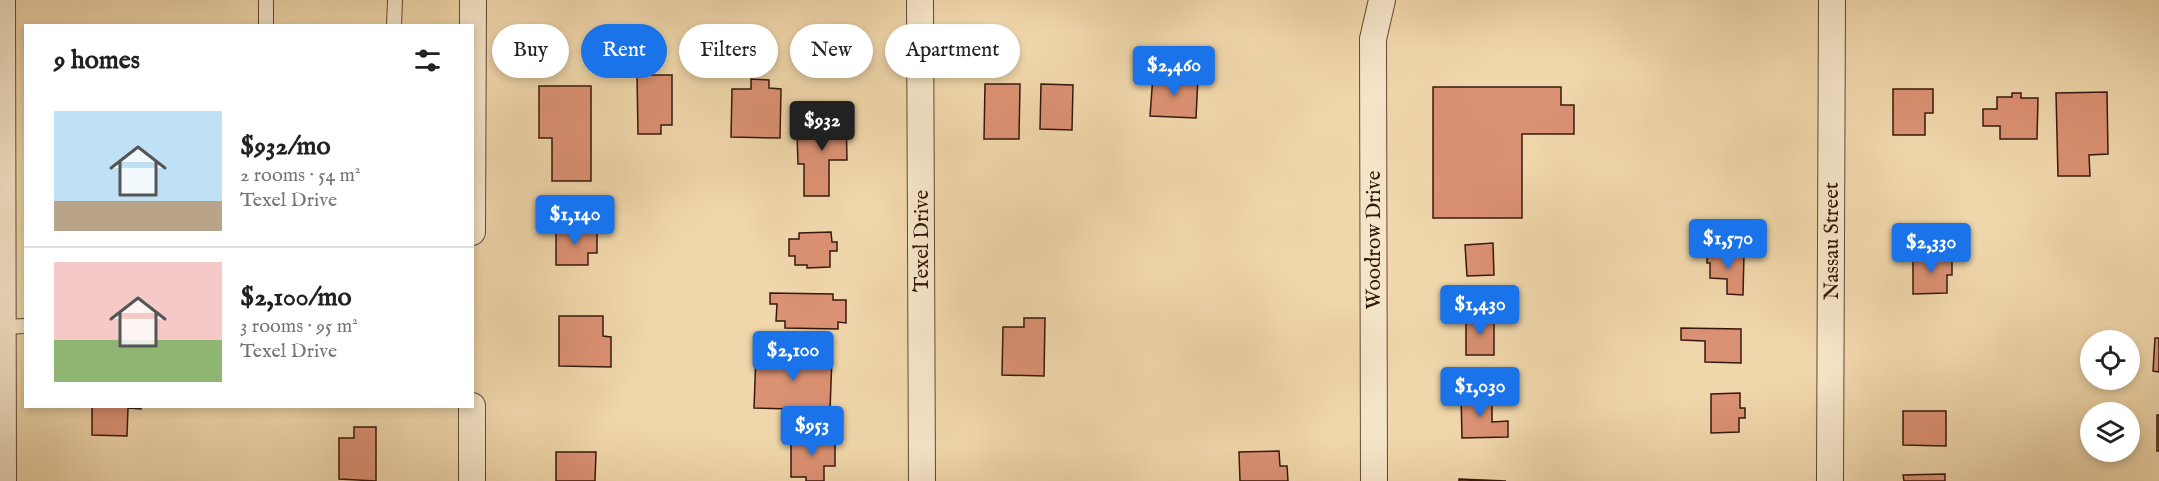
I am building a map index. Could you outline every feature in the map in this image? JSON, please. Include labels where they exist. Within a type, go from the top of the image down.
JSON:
[{"type":"street","points":[[2,0],[14,327],[3,481]]},
{"type":"street","points":[[473,0],[473,24]]},
{"type":"street","name":"Texel Drive","points":[[920,0],[922,481]]},
{"type":"street","name":"Woodrow Drive","points":[[1374,481],[1373,39],[1382,0]]},
{"type":"street","name":"Nassau Street","points":[[1830,481],[1832,0]]},
{"type":"street","points":[[472,408],[472,481]]},
{"type":"lane","points":[[266,0],[266,24]]},
{"type":"lane","points":[[394,24],[395,0]]},
{"type":"building","points":[[667,75],[672,75],[672,125],[661,125],[661,134],[638,134],[637,78],[667,78]]},
{"type":"building","points":[[1153,75],[1198,77],[1196,118],[1150,116]]},
{"type":"building","points":[[751,79],[769,80],[769,88],[781,89],[780,138],[731,137],[732,89],[751,89]]},
{"type":"building","points":[[985,84],[1020,84],[1019,139],[984,139]]},
{"type":"building","points":[[1041,84],[1073,85],[1072,130],[1040,129]]},
{"type":"building","points":[[539,86],[591,86],[591,181],[552,181],[552,138],[539,138]]},
{"type":"building","points":[[1433,87],[1561,87],[1561,105],[1574,105],[1574,134],[1522,134],[1522,218],[1433,218]]},
{"type":"building","points":[[1893,89],[1933,89],[1933,113],[1925,113],[1925,135],[1893,135]]},
{"type":"building","points":[[2107,92],[2108,154],[2089,155],[2090,176],[2058,176],[2056,93]]},
{"type":"building","points":[[2012,93],[2021,93],[2021,98],[2038,98],[2037,139],[2000,139],[2000,126],[1983,126],[1983,109],[1997,109],[1997,97],[2012,97]]},
{"type":"building","points":[[846,115],[847,160],[829,160],[829,196],[804,196],[804,164],[798,164],[797,133],[815,132],[815,116]]},
{"type":"building","points":[[556,228],[597,228],[597,253],[588,253],[588,265],[556,265]]},
{"type":"building","points":[[831,232],[832,242],[837,242],[837,251],[830,251],[830,267],[807,268],[807,265],[795,265],[795,256],[789,256],[789,239],[799,239],[799,233]]},
{"type":"building","points":[[1493,243],[1494,275],[1467,276],[1465,245]]},
{"type":"building","points":[[1707,253],[1744,254],[1743,295],[1727,294],[1727,279],[1710,278]]},
{"type":"building","points":[[1913,256],[1952,256],[1952,275],[1947,275],[1947,293],[1913,294]]},
{"type":"building","points":[[770,293],[833,294],[833,300],[846,300],[846,323],[838,322],[838,329],[785,328],[785,321],[776,321],[777,304],[770,304]]},
{"type":"building","points":[[559,316],[603,316],[603,336],[611,337],[611,367],[559,366]]},
{"type":"building","points":[[1024,318],[1045,318],[1044,376],[1002,375],[1003,327],[1024,327]]},
{"type":"building","points":[[1466,318],[1494,318],[1494,355],[1466,355]]},
{"type":"building","points":[[1681,328],[1741,329],[1741,363],[1705,362],[1705,341],[1681,340]]},
{"type":"building","points":[[2155,338],[2159,338],[2159,372],[2153,371]]},
{"type":"building","points":[[756,354],[832,357],[830,410],[754,408]]},
{"type":"building","points":[[1740,393],[1740,408],[1745,408],[1745,418],[1739,418],[1739,432],[1711,433],[1711,394]]},
{"type":"building","points":[[1492,394],[1492,422],[1508,421],[1508,437],[1462,438],[1461,395]]},
{"type":"building","points":[[92,408],[128,408],[127,436],[92,435]]},
{"type":"building","points":[[1903,411],[1946,411],[1946,446],[1903,445]]},
{"type":"building","points":[[2157,415],[2159,415],[2159,451],[2157,451]]},
{"type":"building","points":[[354,427],[376,427],[376,481],[339,479],[339,438],[354,438]]},
{"type":"building","points":[[791,438],[835,438],[835,466],[824,466],[824,481],[806,481],[806,477],[791,477]]},
{"type":"building","points":[[1279,451],[1280,466],[1287,466],[1288,481],[1240,481],[1239,452]]},
{"type":"building","points":[[556,452],[596,452],[595,481],[556,481]]},
{"type":"building","points":[[1945,474],[1945,481],[1904,481],[1903,475]]},
{"type":"building","points":[[1459,479],[1506,481],[1459,481]]}]
